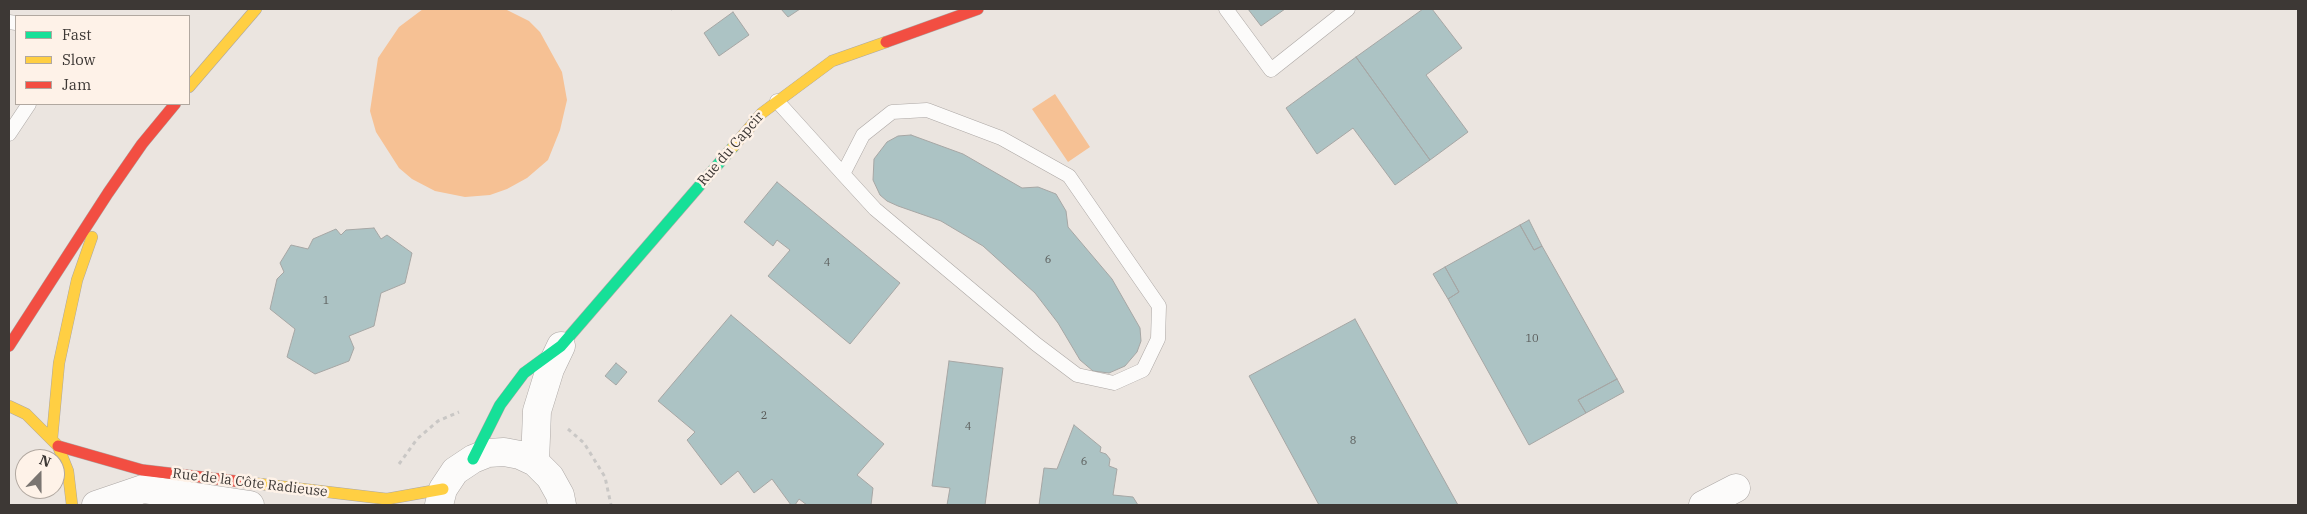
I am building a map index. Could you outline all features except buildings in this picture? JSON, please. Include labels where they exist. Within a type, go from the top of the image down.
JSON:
[{"type":"street","points":[[190,86],[256,9]]},
{"type":"street","name":"Rue du Capcir","points":[[472,459],[500,404],[524,373],[561,346],[762,113],[832,61],[978,9]]},
{"type":"street","points":[[9,346],[108,193],[142,144],[174,105]]},
{"type":"street","points":[[55,442],[59,363],[77,280],[108,193]]},
{"type":"street","name":"Rue du Capcir","points":[[535,462],[537,411],[550,369],[561,346]]},
{"type":"street","points":[[9,406],[26,414],[55,442],[68,471],[72,505]]},
{"type":"street","name":"Rue de la Côte Radieuse","points":[[55,442],[142,470],[386,499],[441,497]]},
{"type":"street","points":[[441,497],[455,471],[472,459],[488,453],[504,452],[520,455],[535,462],[550,477],[564,502]]},
{"type":"street","points":[[1704,505],[1736,488]]},
{"type":"street","name":"Rue de la Côte Radieuse","points":[[96,505],[143,489],[250,505]]},
{"type":"lane","points":[[1226,9],[1271,70],[1348,9]]},
{"type":"lane","points":[[190,62],[205,68]]},
{"type":"lane","points":[[777,101],[875,210],[1036,344],[1077,375],[1114,383],[1143,370],[1158,339],[1159,306],[1068,176],[1001,138],[927,110],[892,112],[863,135],[843,174]]},
{"type":"lane","points":[[9,134],[28,105]]},
{"type":"path","points":[[386,499],[401,459],[417,439],[438,421],[467,409],[500,404]]},
{"type":"shaded area","points":[[423,9],[505,9],[529,21],[540,32],[562,72],[567,100],[560,130],[548,160],[527,178],[507,189],[490,195],[465,197],[435,191],[412,179],[399,168],[376,132],[370,111],[378,58],[399,27]]},
{"type":"shaded area","points":[[1055,94],[1090,147],[1068,162],[1032,109]]},
{"type":"traffic: fast","points":[[473,459],[500,405],[524,373],[561,346],[733,147]]},
{"type":"traffic: slow","points":[[190,86],[256,9]]},
{"type":"traffic: slow","points":[[733,147],[762,113],[832,61],[886,42]]},
{"type":"traffic: slow","points":[[52,438],[59,363],[77,280],[92,237]]},
{"type":"traffic: slow","points":[[9,406],[26,414],[58,446],[68,471],[72,505]]},
{"type":"traffic: slow","points":[[252,483],[387,499],[443,489]]},
{"type":"traffic: jam","points":[[886,42],[978,9]]},
{"type":"traffic: jam","points":[[9,346],[108,193],[142,144],[174,105]]},
{"type":"traffic: jam","points":[[58,446],[142,470],[252,483]]}]
